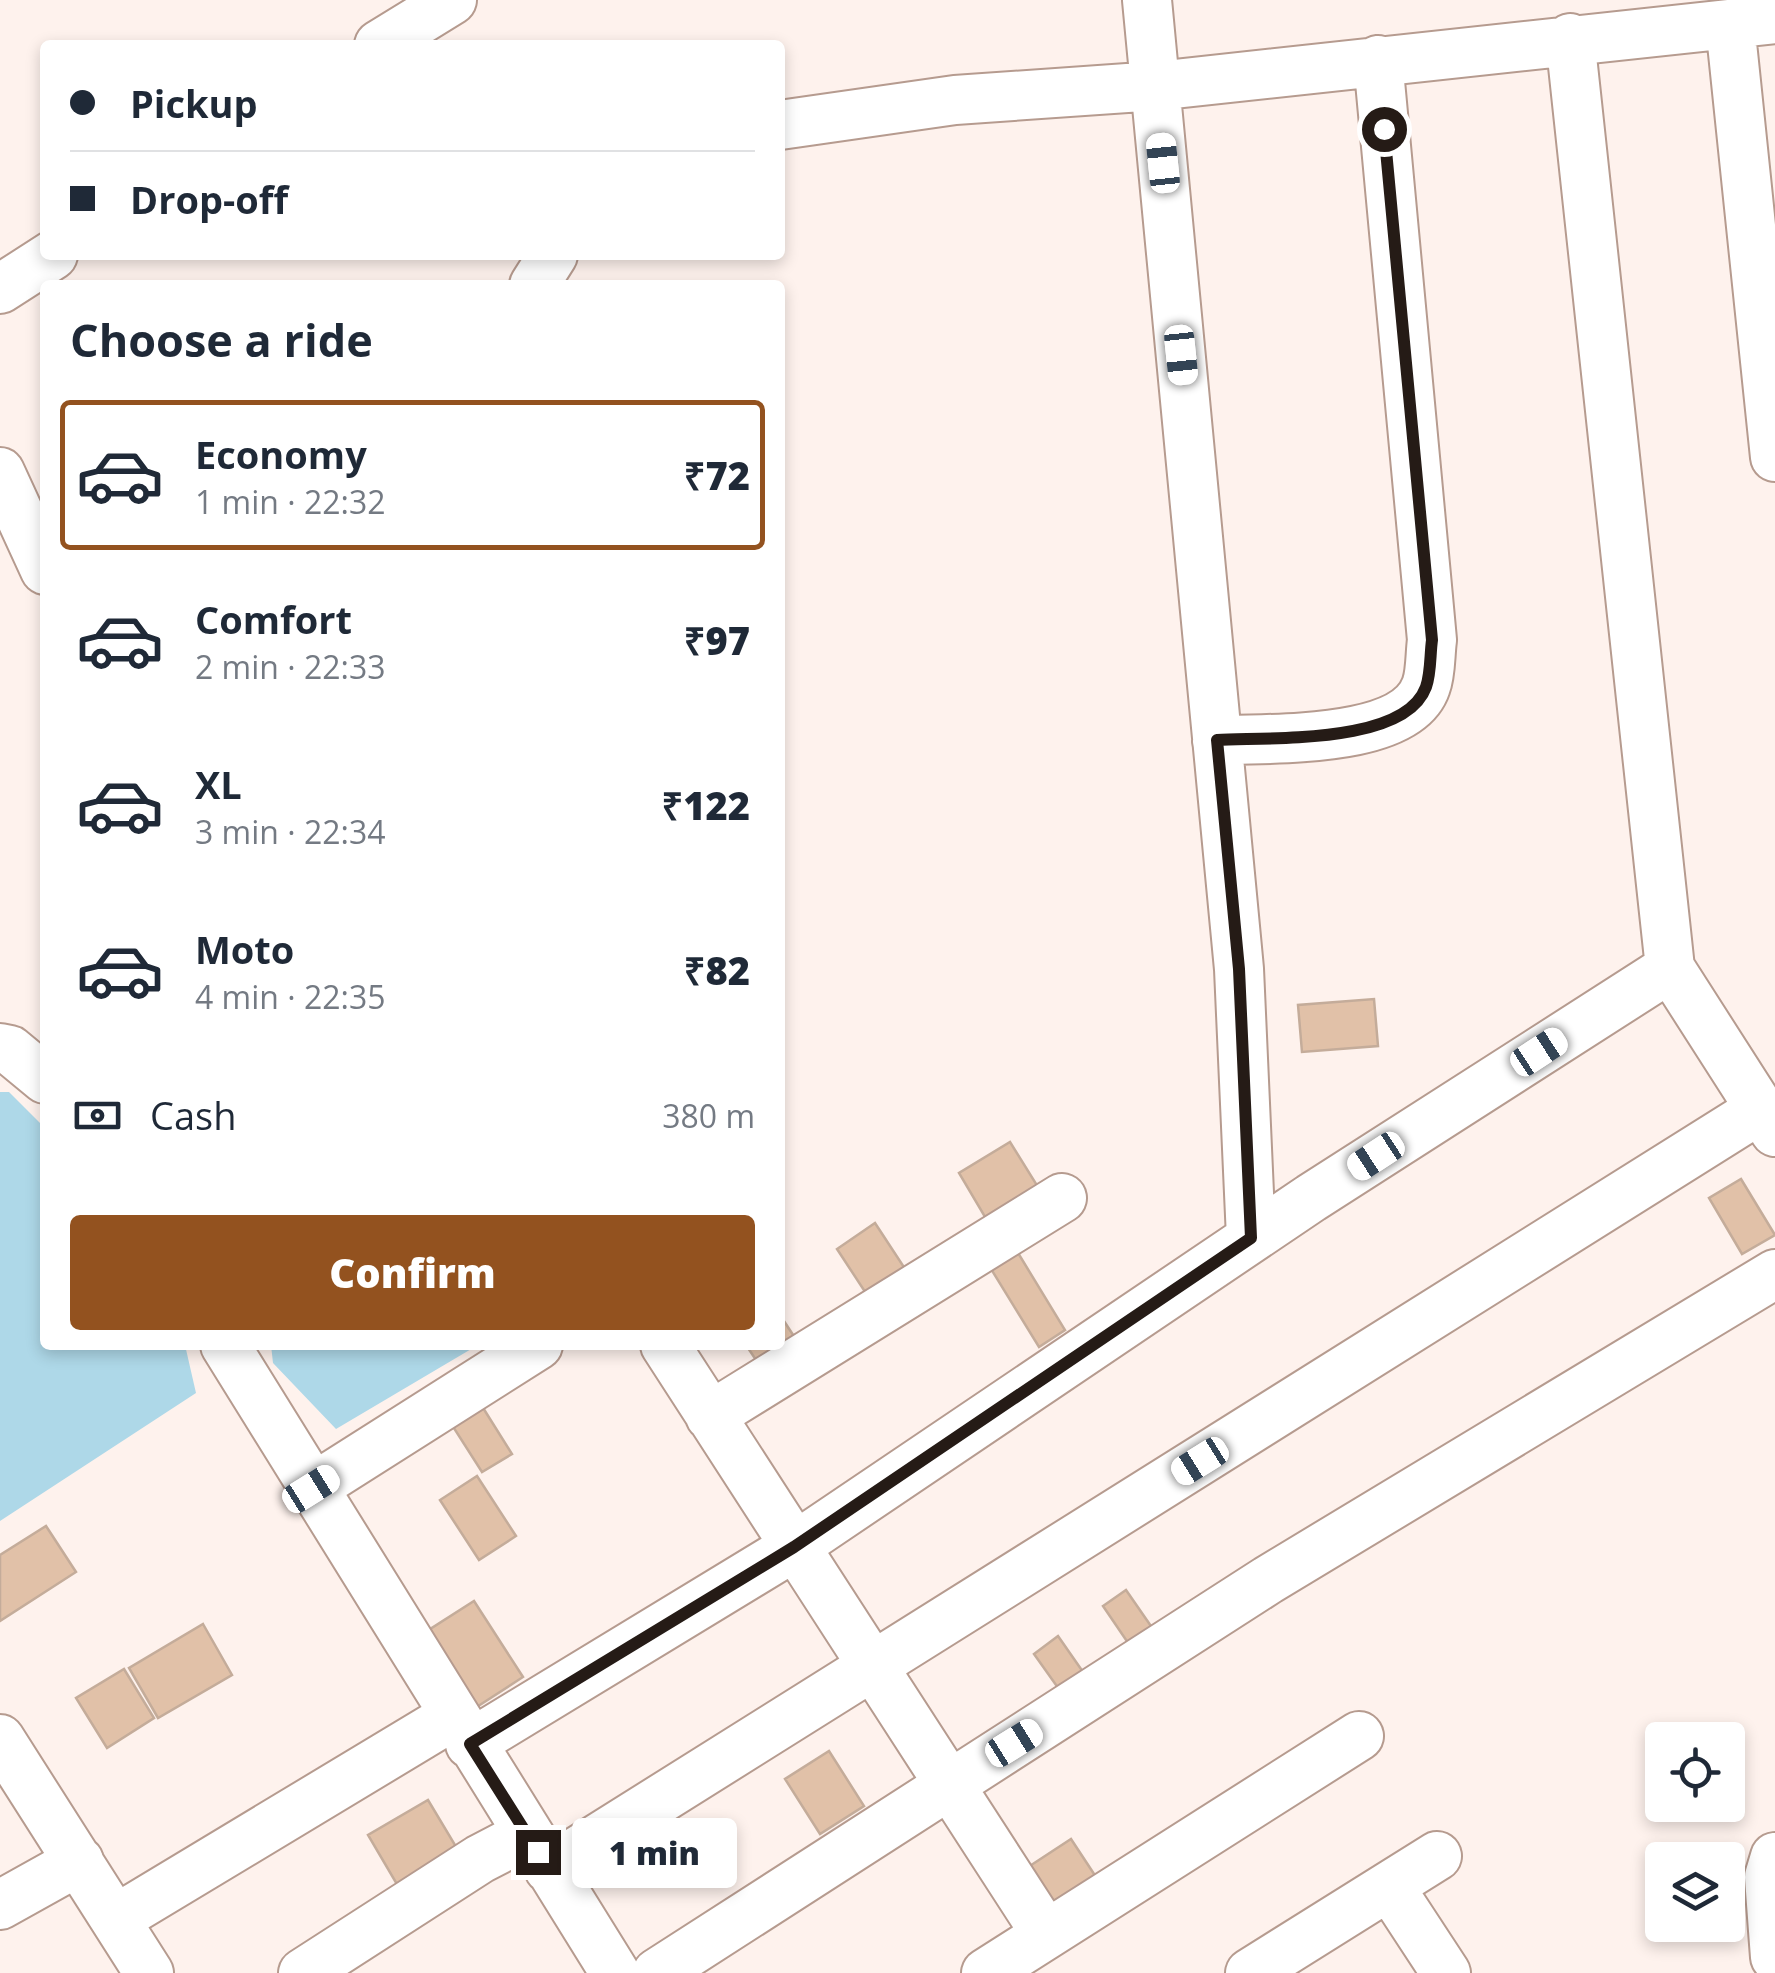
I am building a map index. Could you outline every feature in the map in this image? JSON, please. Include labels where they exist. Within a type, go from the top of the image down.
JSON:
[{"type":"street","points":[[388,40],[452,0]]},
{"type":"street","points":[[1147,0],[1239,969],[1251,1238]]},
{"type":"street","points":[[785,124],[955,100],[1156,86],[1753,21],[1775,458]]},
{"type":"street","points":[[303,1973],[480,1859],[538,1852],[874,1666],[1767,1121],[1670,968],[1570,38]]},
{"type":"street","points":[[1217,740],[1368,729],[1395,721],[1426,687],[1432,640],[1378,60]]},
{"type":"street","points":[[0,289],[46,260]]},
{"type":"street","points":[[0,472],[40,559]]},
{"type":"street","points":[[116,1919],[794,1547],[1251,1238],[1670,968]]},
{"type":"street","points":[[0,1048],[10,1050],[40,1075]]},
{"type":"street","points":[[710,1416],[1062,1198]]},
{"type":"street","points":[[657,1973],[1268,1580],[1775,1274]]},
{"type":"street","points":[[228,1350],[615,1973]]},
{"type":"street","points":[[311,1489],[530,1350]]},
{"type":"street","points":[[668,1350],[1046,1934]]},
{"type":"street","points":[[986,1973],[1359,1736]]},
{"type":"street","points":[[0,1739],[149,1973]]},
{"type":"street","points":[[1278,1966],[1436,1856]]},
{"type":"street","points":[[1775,1857],[1769,1878],[1775,1957]]},
{"type":"street","points":[[0,1905],[78,1861]]},
{"type":"street","points":[[1389,1886],[1446,1973]]},
{"type":"water","points":[[0,1092],[9,1092],[40,1123],[40,1350],[186,1350],[196,1393],[0,1521]]},
{"type":"water","points":[[272,1350],[470,1350],[336,1429],[273,1363]]},
{"type":"building","points":[[1374,999],[1378,1046],[1302,1052],[1298,1005]]},
{"type":"building","points":[[1010,1142],[1043,1195],[991,1227],[959,1173]]},
{"type":"building","points":[[1741,1179],[1775,1235],[1742,1254],[1709,1198]]},
{"type":"building","points":[[875,1223],[913,1281],[875,1307],[837,1249]]},
{"type":"building","points":[[1015,1248],[1065,1330],[1039,1347],[988,1264]]},
{"type":"building","points":[[785,1323],[801,1347],[764,1372],[749,1350],[785,1350]]},
{"type":"building","points":[[480,1403],[512,1454],[482,1472],[450,1422]]},
{"type":"building","points":[[477,1476],[516,1536],[479,1560],[440,1500]]},
{"type":"building","points":[[46,1526],[76,1572],[0,1621],[0,1555]]},
{"type":"building","points":[[1126,1590],[1162,1642],[1139,1659],[1103,1606]]},
{"type":"building","points":[[474,1601],[523,1677],[472,1710],[424,1633]]},
{"type":"building","points":[[203,1624],[232,1675],[158,1718],[129,1668]]},
{"type":"building","points":[[1058,1636],[1090,1682],[1066,1699],[1034,1654]]},
{"type":"building","points":[[124,1669],[154,1718],[107,1748],[76,1698]]},
{"type":"building","points":[[829,1751],[864,1806],[820,1834],[785,1779]]},
{"type":"building","points":[[428,1800],[458,1850],[398,1886],[368,1835]]},
{"type":"building","points":[[1071,1839],[1098,1880],[1047,1914],[1019,1873]]},
{"type":"route","points":[[538,1852],[470,1744],[794,1547],[1251,1238],[1239,969],[1217,740],[1368,729],[1395,721],[1413,706],[1426,687],[1432,640],[1384,129]]}]
